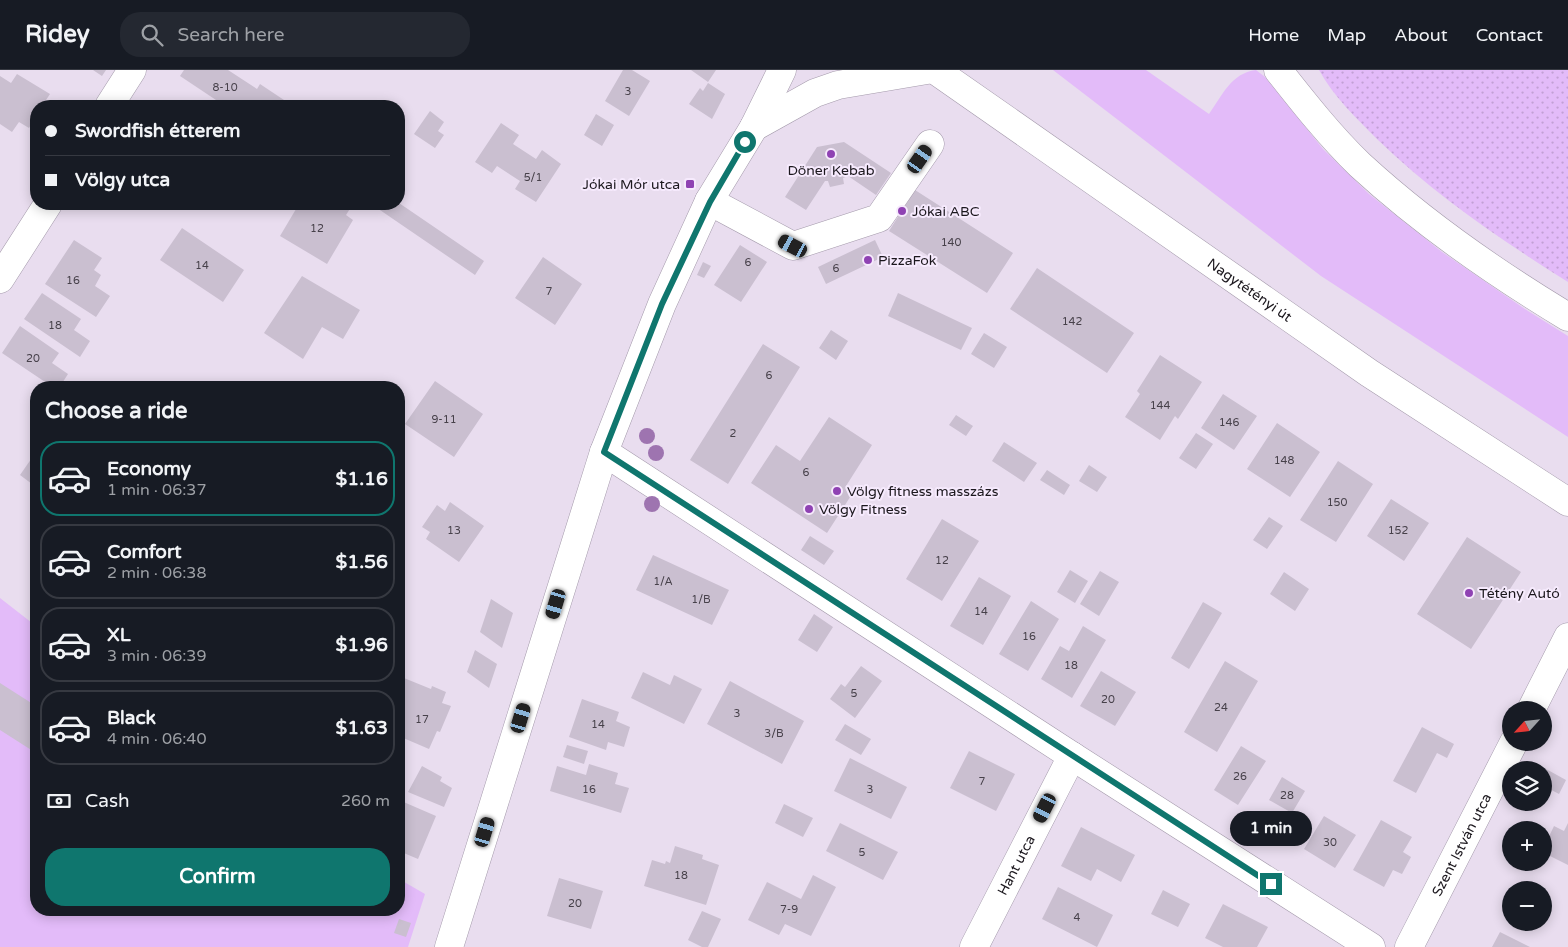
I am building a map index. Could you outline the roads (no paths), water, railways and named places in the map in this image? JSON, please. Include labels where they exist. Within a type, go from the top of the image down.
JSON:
[{"type":"street","points":[[113,100],[132,70]]},
{"type":"street","points":[[449,947],[604,452],[662,304],[710,202],[754,126],[782,70]]},
{"type":"street","points":[[754,126],[815,93],[838,85],[927,70]]},
{"type":"street","name":"Nagytétényi út","points":[[935,70],[1369,373],[1568,502]]},
{"type":"street","points":[[1278,70],[1316,118],[1359,164],[1398,198],[1460,246],[1568,317]]},
{"type":"street","points":[[710,202],[793,246],[879,218],[930,144]]},
{"type":"street","points":[[0,279],[44,210]]},
{"type":"street","points":[[604,452],[1072,756],[1371,947]]},
{"type":"street","points":[[1536,701],[1568,637]]},
{"type":"street","name":"Szent István utca","points":[[1409,947],[1509,751]]},
{"type":"street","name":"Hant utca","points":[[974,947],[1072,756]]},
{"type":"place","name":"Döner Kebab","points":[[831,154]]},
{"type":"place","name":"Jókai Mór utca","points":[[690,184]]},
{"type":"place","name":"Jókai ABC","points":[[902,211]]},
{"type":"place","name":"PizzaFok","points":[[868,260]]},
{"type":"place","name":"Völgy fitness masszázs","points":[[837,491]]},
{"type":"place","name":"Völgy Fitness","points":[[809,509]]},
{"type":"place","name":"Tétény Autó","points":[[1469,593]]}]
